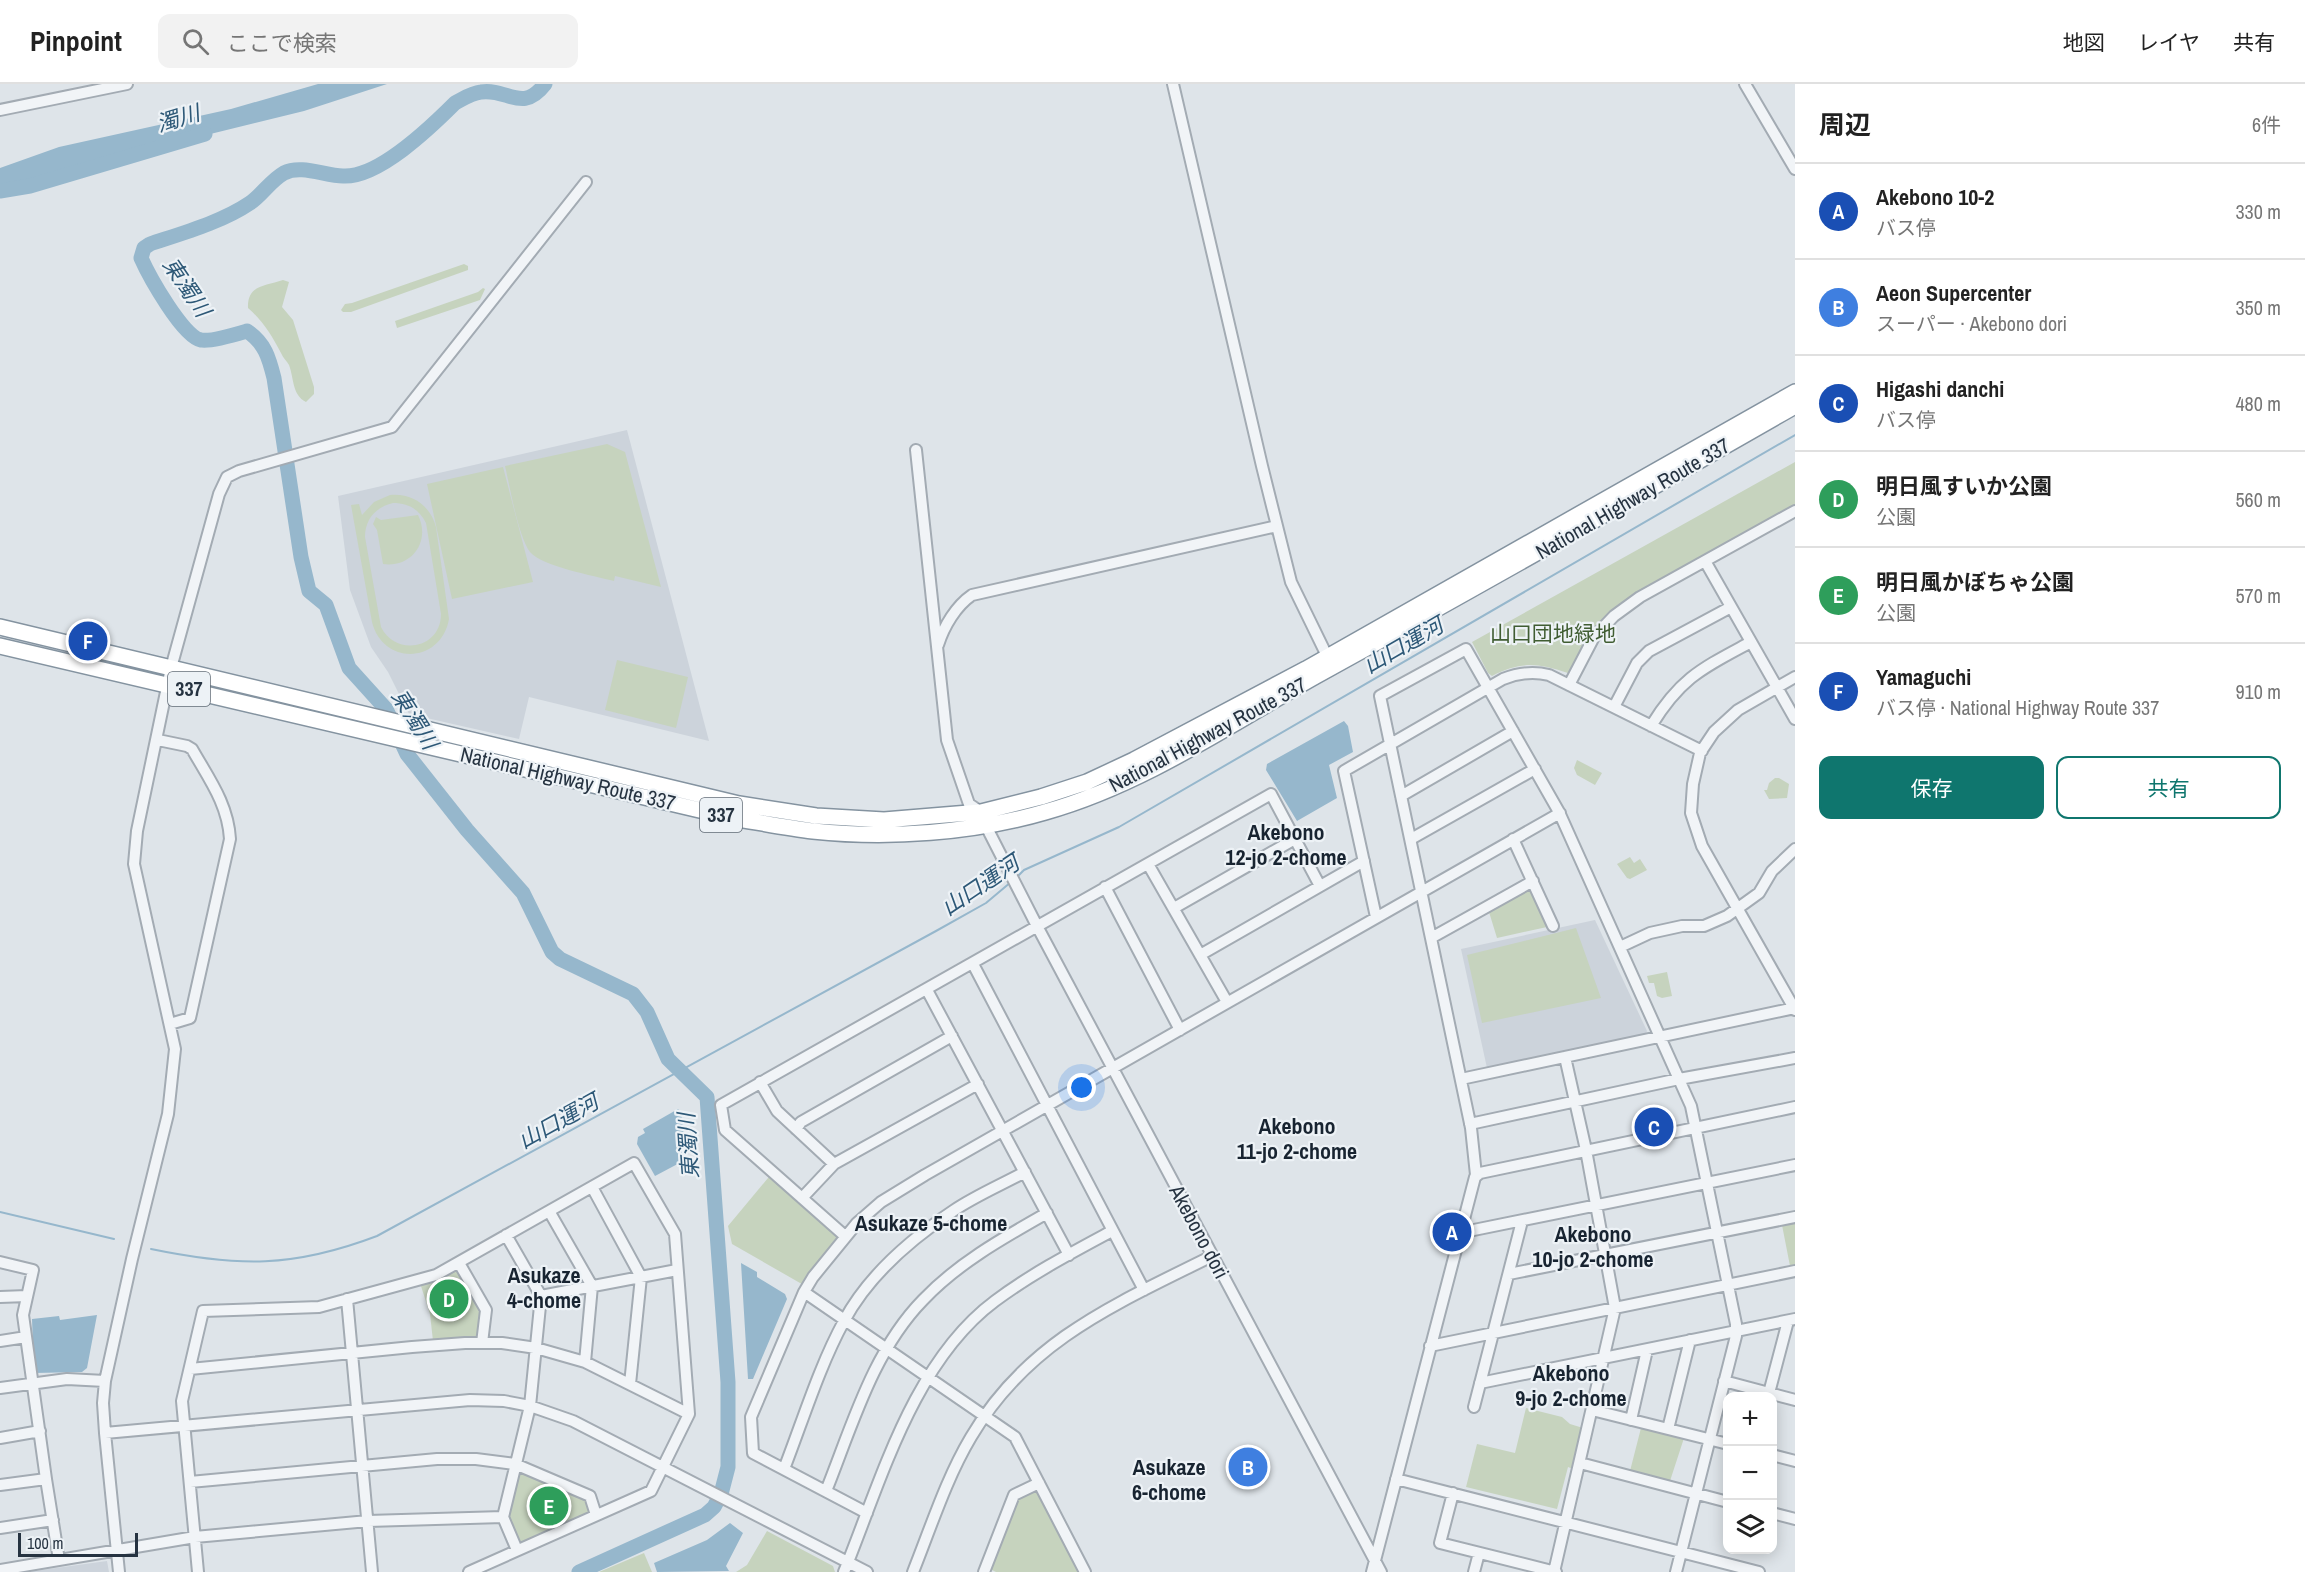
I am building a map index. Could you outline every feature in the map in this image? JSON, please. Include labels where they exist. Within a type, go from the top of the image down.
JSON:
[{"type":"highway","name":"National Highway Route 337","points":[[0,646],[738,819],[814,831],[885,835],[983,819],[1045,812],[1090,797],[1152,769],[1330,662],[1795,392]]},
{"type":"highway","name":"National Highway Route 337","points":[[1330,662],[1795,406]]},
{"type":"highway","name":"National Highway Route 337","points":[[0,627],[739,804],[805,814],[884,820],[983,819]]},
{"type":"street","points":[[0,110],[127,84]]},
{"type":"street","points":[[1173,84],[1292,582],[1330,662]]},
{"type":"street","points":[[1745,84],[1795,169]]},
{"type":"street","points":[[119,1572],[105,1433],[103,1403],[105,1381],[129,1271],[168,1114],[175,1049],[134,864],[137,831],[158,740],[171,668],[223,484],[231,474],[392,428],[586,182]]},
{"type":"street","name":"Akebono dori","points":[[915,450],[947,740],[969,804],[983,819],[1037,926],[1382,1572]]},
{"type":"street","points":[[1569,685],[1594,637],[1614,616],[1640,597],[1795,511]]},
{"type":"street","points":[[938,645],[961,602],[972,595],[1277,526]]},
{"type":"street","points":[[1705,561],[1795,719]]},
{"type":"street","points":[[1614,707],[1637,663],[1649,651],[1731,607]]},
{"type":"street","points":[[1652,726],[1667,700],[1682,684],[1706,666],[1751,642]]},
{"type":"street","points":[[1372,1572],[1476,1175],[1470,1124],[1461,1079],[1380,696],[1466,649],[1560,813],[1691,1106],[1696,1127],[1736,1331],[1676,1572]]},
{"type":"street","points":[[1377,917],[1344,771],[1515,674],[1539,673],[1569,685],[1702,751]]},
{"type":"street","points":[[1461,1079],[1795,1009],[1702,846],[1691,813],[1693,784],[1702,751],[1714,732],[1738,710],[1795,677]]},
{"type":"street","points":[[1401,796],[1513,731]]},
{"type":"street","points":[[158,740],[192,749],[225,807],[229,820],[230,839],[190,1018],[170,1024]]},
{"type":"street","points":[[1411,839],[1534,769]]},
{"type":"street","points":[[845,1236],[725,1130],[721,1105],[1270,794],[1320,886]]},
{"type":"street","points":[[867,1512],[753,1453],[751,1417],[804,1292],[827,1257],[845,1236],[881,1202],[1003,1130],[1560,813]]},
{"type":"street","points":[[1174,908],[1295,839]]},
{"type":"street","points":[[1514,839],[1553,926]]},
{"type":"street","points":[[1620,947],[1650,933],[1682,926],[1704,926],[1736,909],[1759,893],[1772,871],[1795,849]]},
{"type":"street","points":[[1200,955],[1364,861]]},
{"type":"street","points":[[1148,864],[1227,1002]]},
{"type":"street","points":[[1431,938],[1533,881]]},
{"type":"street","points":[[1105,887],[1180,1029]]},
{"type":"street","points":[[973,964],[1144,1290]]},
{"type":"street","points":[[927,990],[1069,1256]]},
{"type":"street","points":[[796,1129],[801,1122],[952,1036]]},
{"type":"street","points":[[1453,1493],[1440,1543],[1555,1572],[1615,1308],[1586,1150],[1565,1057]]},
{"type":"street","points":[[1470,1124],[1679,1079],[1795,1058]]},
{"type":"street","points":[[760,1083],[777,1111],[834,1164]]},
{"type":"street","points":[[802,1198],[834,1164],[978,1084]]},
{"type":"street","points":[[1476,1175],[1795,1107]]},
{"type":"street","points":[[198,1572],[182,1401],[202,1311],[319,1307],[436,1275],[634,1163],[675,1234],[689,1414],[651,1491],[468,1572]]},
{"type":"street","points":[[1459,1233],[1795,1165]]},
{"type":"street","points":[[784,1469],[832,1346],[844,1320],[857,1301],[896,1256],[954,1210],[1025,1172]]},
{"type":"street","points":[[592,1187],[641,1277],[630,1384]]},
{"type":"street","points":[[549,1210],[592,1286],[585,1362]]},
{"type":"street","points":[[826,1491],[870,1382],[886,1349],[921,1302],[940,1282],[989,1247],[1047,1213]]},
{"type":"street","points":[[1509,1274],[1795,1217]]},
{"type":"street","points":[[1474,1407],[1522,1221]]},
{"type":"street","points":[[846,1567],[915,1397],[953,1344],[994,1302],[1113,1231]]},
{"type":"street","points":[[506,1235],[541,1296],[530,1406],[503,1516],[517,1550]]},
{"type":"street","points":[[913,1572],[957,1463],[984,1417],[1004,1390],[1046,1349],[1100,1313],[1212,1256]]},
{"type":"street","points":[[0,1262],[33,1270],[23,1315],[59,1560]]},
{"type":"street","points":[[459,1263],[486,1310],[482,1343]]},
{"type":"street","points":[[541,1296],[677,1270]]},
{"type":"street","points":[[1430,1346],[1795,1271]]},
{"type":"street","points":[[804,1292],[1015,1437],[1084,1572]]},
{"type":"street","points":[[0,1297],[27,1296]]},
{"type":"street","points":[[347,1299],[372,1572]]},
{"type":"street","points":[[1480,1383],[1791,1320],[1769,1392]]},
{"type":"street","points":[[0,1341],[26,1337]]},
{"type":"street","points":[[1668,1429],[1690,1340]]},
{"type":"street","points":[[190,1369],[352,1352],[502,1343],[536,1348],[585,1362],[689,1414]]},
{"type":"street","points":[[1631,1420],[1647,1350]]},
{"type":"street","points":[[0,1388],[67,1379],[105,1381]]},
{"type":"street","points":[[1724,1381],[1765,1392]]},
{"type":"street","points":[[1777,1395],[1795,1400]]},
{"type":"street","points":[[105,1433],[470,1400],[504,1401],[530,1406],[573,1421],[728,1500],[846,1567],[867,1572]]},
{"type":"street","points":[[1592,1410],[1723,1443]]},
{"type":"street","points":[[0,1438],[40,1431]]},
{"type":"street","points":[[1777,1456],[1795,1461]]},
{"type":"street","points":[[190,1482],[437,1459],[476,1459],[515,1464],[590,1496],[596,1515]]},
{"type":"street","points":[[1580,1463],[1723,1501]]},
{"type":"street","points":[[0,1485],[46,1479]]},
{"type":"street","points":[[1396,1479],[1759,1572]]},
{"type":"street","points":[[989,1570],[1014,1495],[1038,1483]]},
{"type":"street","points":[[1777,1515],[1795,1519]]},
{"type":"street","points":[[0,1570],[195,1538],[369,1521],[503,1516]]},
{"type":"street","points":[[0,1528],[52,1520]]},
{"type":"street","points":[[1474,1572],[1479,1553]]},
{"type":"shaded area","points":[[627,430],[709,741],[529,697],[519,739],[409,714],[388,672],[371,647],[350,590],[338,496]]},
{"type":"shaded area","points":[[1595,920],[1647,1031],[1645,1036],[1487,1068],[1461,949]]},
{"type":"shaded area","points":[[107,1561],[109,1572],[27,1572]]},
{"type":"green space","points":[[464,264],[468,266],[468,270],[351,312],[341,310],[345,304]]},
{"type":"green space","points":[[283,280],[289,282],[282,307],[293,320],[314,387],[314,394],[306,402],[298,395],[289,365],[271,335],[248,308],[248,300],[254,291],[264,285]]},
{"type":"green space","points":[[485,289],[480,300],[397,328],[395,321],[478,292]]},
{"type":"green space","points":[[607,444],[625,452],[661,587],[615,576],[614,581],[545,562],[530,552],[522,535],[505,466]]},
{"type":"green space","name":"山口団地緑地","points":[[1795,462],[1795,505],[1618,606],[1596,625],[1568,673],[1529,665],[1512,668],[1492,676],[1488,673],[1472,642]]},
{"type":"green space","points":[[503,467],[533,582],[452,599],[427,484]]},
{"type":"green space","points":[[390,495],[413,498],[429,512],[436,527],[449,619],[444,634],[435,645],[424,651],[412,654],[399,652],[388,646],[378,636],[372,622],[351,505],[359,504],[362,515],[374,502]],"holes":[[[398,503],[416,511],[426,523],[441,614],[439,626],[434,635],[417,645],[397,643],[381,627],[365,537],[369,519],[381,507]]]},
{"type":"green space","points":[[418,515],[422,534],[416,551],[403,562],[383,564],[377,530],[373,524],[376,517],[381,520]]},
{"type":"green space","points":[[617,660],[688,677],[676,728],[605,710]]},
{"type":"green space","points":[[1577,760],[1602,773],[1595,785],[1577,775],[1574,768]]},
{"type":"green space","points":[[1775,778],[1789,784],[1787,798],[1769,799],[1764,790],[1767,790],[1769,783]]},
{"type":"green space","points":[[1630,857],[1634,863],[1640,859],[1647,870],[1630,879],[1617,864]]},
{"type":"green space","points":[[1528,891],[1533,892],[1547,927],[1497,938],[1489,912]]},
{"type":"green space","points":[[1576,928],[1601,998],[1482,1023],[1467,955]]},
{"type":"green space","points":[[1667,972],[1672,996],[1662,998],[1657,996],[1654,983],[1649,983],[1647,976]]},
{"type":"green space","points":[[773,1172],[845,1236],[807,1287],[732,1244],[728,1226]]},
{"type":"green space","points":[[1795,1222],[1795,1265],[1790,1266],[1782,1225]]},
{"type":"green space","points":[[458,1266],[482,1314],[480,1338],[433,1341],[430,1314],[420,1283]]},
{"type":"green space","points":[[1526,1408],[1562,1417],[1570,1424],[1583,1428],[1573,1469],[1568,1467],[1557,1509],[1466,1487],[1477,1444],[1515,1453]]},
{"type":"green space","points":[[1641,1428],[1684,1438],[1670,1481],[1630,1471]]},
{"type":"green space","points":[[515,1464],[590,1496],[596,1515],[517,1550],[503,1517]]},
{"type":"green space","points":[[1039,1483],[1085,1572],[996,1572],[986,1567],[1014,1495]]},
{"type":"green space","points":[[767,1531],[833,1566],[835,1572],[736,1572],[747,1565]]},
{"type":"green space","points":[[644,1553],[652,1572],[599,1572]]},
{"type":"water","points":[[318,84],[387,84],[304,111],[52,173],[0,191],[0,168],[59,147],[231,109]]},
{"type":"water","points":[[1344,721],[1348,726],[1353,752],[1329,765],[1337,798],[1297,821],[1266,770],[1267,764]]},
{"type":"water","points":[[678,1109],[681,1112],[687,1159],[655,1176],[637,1144],[638,1137],[645,1133],[643,1129]]},
{"type":"water","points":[[741,1263],[757,1272],[757,1277],[785,1294],[787,1299],[753,1379],[748,1379]]},
{"type":"water","points":[[97,1315],[87,1368],[82,1372],[34,1373],[32,1319],[59,1316],[60,1320]]},
{"type":"water","points":[[730,1523],[743,1533],[726,1566],[729,1571],[657,1572],[654,1563],[707,1540]]},
{"type":"waterway","name":"東濁川","points":[[545,84],[537,93],[522,99],[491,92],[467,96],[455,103],[403,150],[372,169],[343,176],[298,170],[284,173],[254,200],[239,210],[150,244],[144,248],[141,258],[167,305],[194,336],[201,340],[211,340],[247,331],[258,341],[265,352],[274,378],[301,557],[309,591],[326,605],[349,668],[386,709],[407,754],[467,830],[523,893],[552,952],[560,959],[633,994],[647,1012],[668,1059],[707,1097],[728,1382],[728,1467],[721,1494],[714,1507],[705,1515],[579,1572]]},
{"type":"waterway","name":"濁川","points":[[0,191],[30,186],[205,134]]},
{"type":"waterway","name":"山口運河","points":[[1016,878],[1024,870],[1119,827],[1795,435]]},
{"type":"waterway","name":"山口運河","points":[[151,1249],[211,1259],[265,1261],[318,1254],[377,1236],[936,931],[986,903],[1011,882]]},
{"type":"waterway","name":"山口運河","points":[[0,1212],[114,1239]]},
{"type":"place","name":"Yamaguchi","points":[[88,641]]},
{"type":"place","name":"Higashi danchi","points":[[1654,1127]]},
{"type":"place","name":"Akebono 10-2","points":[[1452,1232]]},
{"type":"place","name":"明日風すいか公園","points":[[449,1299]]},
{"type":"place","name":"Aeon Supercenter","points":[[1248,1467]]},
{"type":"place","name":"明日風かぼちゃ公園","points":[[549,1506]]},
{"type":"district","name":"Akebono 12-jo 2-chome","points":[[1286,844]]},
{"type":"district","name":"Akebono 11-jo 2-chome","points":[[1297,1138]]},
{"type":"district","name":"Asukaze 5-chome","points":[[931,1223]]},
{"type":"district","name":"Akebono 10-jo 2-chome","points":[[1593,1246]]},
{"type":"district","name":"Asukaze 4-chome","points":[[544,1288]]},
{"type":"district","name":"Akebono 9-jo 2-chome","points":[[1571,1386]]},
{"type":"district","name":"Asukaze 6-chome","points":[[1169,1480]]}]
